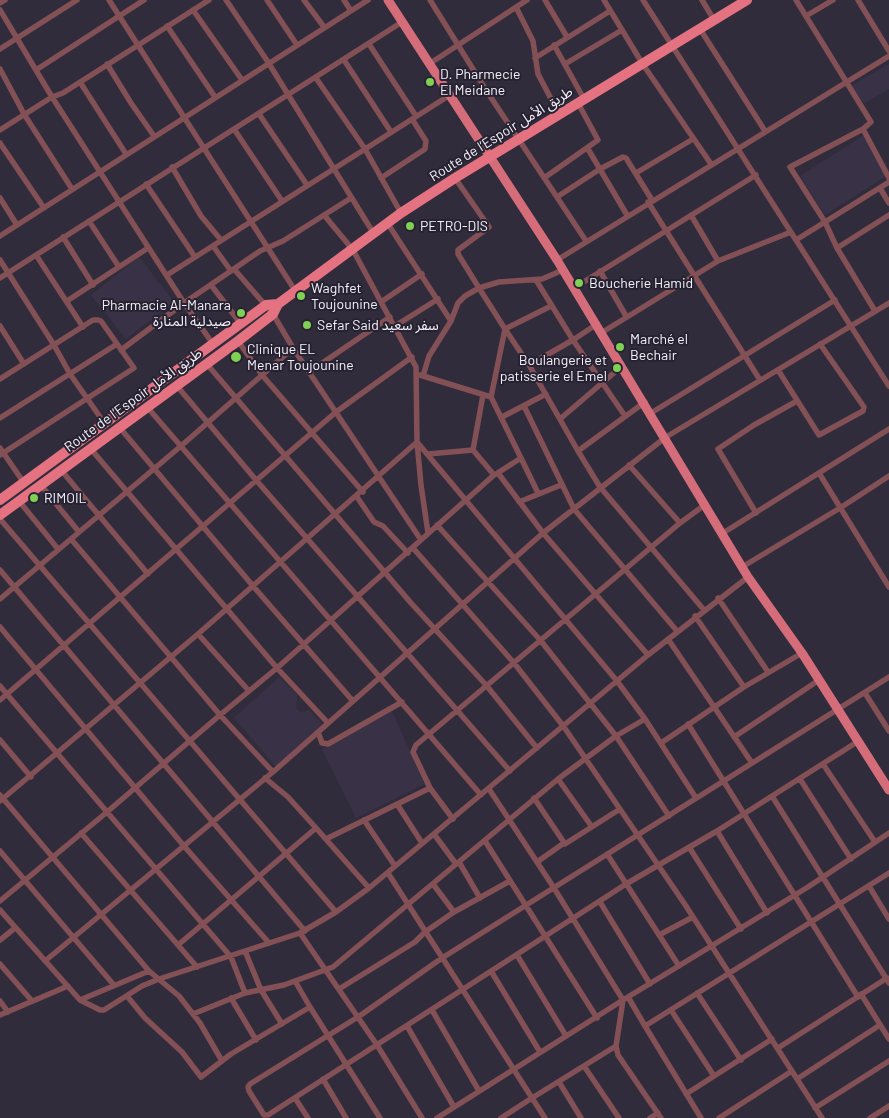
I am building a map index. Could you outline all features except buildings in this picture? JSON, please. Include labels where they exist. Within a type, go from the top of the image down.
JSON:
[{"type":"highway","name":"Route de l’Espoir طريق الأمل","points":[[0,500],[266,305],[278,304],[296,292],[401,213],[747,0]]},
{"type":"highway","name":"Route de l’Espoir طريق الأمل","points":[[0,515],[238,341],[273,314],[278,304]]},
{"type":"main road","points":[[388,0],[557,260],[645,402],[748,577],[802,653],[889,790]]},
{"type":"street","points":[[0,3],[5,0]]},
{"type":"street","points":[[0,49],[77,0]]},
{"type":"street","points":[[109,0],[296,292]]},
{"type":"street","points":[[36,70],[118,15],[144,0]]},
{"type":"street","points":[[0,130],[209,0]]},
{"type":"street","points":[[226,0],[268,62],[374,234]]},
{"type":"street","points":[[267,0],[297,46]]},
{"type":"street","points":[[304,0],[324,27]]},
{"type":"street","points":[[344,0],[351,10]]},
{"type":"street","points":[[0,236],[268,62],[297,46],[368,0]]},
{"type":"street","points":[[431,0],[518,140],[586,241]]},
{"type":"street","points":[[429,64],[525,0]]},
{"type":"street","points":[[545,0],[567,37]]},
{"type":"street","points":[[604,0],[642,63],[710,164]]},
{"type":"street","points":[[643,0],[889,386]]},
{"type":"street","points":[[702,0],[714,20]]},
{"type":"street","points":[[796,0],[871,120],[871,124],[790,167],[875,311]]},
{"type":"street","points":[[806,16],[833,0]]},
{"type":"street","points":[[858,0],[889,51]]},
{"type":"street","points":[[516,7],[532,41],[538,74],[559,114]]},
{"type":"street","points":[[0,10],[52,97],[148,248],[213,344]]},
{"type":"street","points":[[193,10],[242,80]]},
{"type":"street","points":[[535,58],[610,11]]},
{"type":"street","points":[[0,278],[402,22]]},
{"type":"street","points":[[167,26],[215,97]]},
{"type":"street","points":[[700,29],[765,131]]},
{"type":"street","points":[[565,64],[622,30]]},
{"type":"street","points":[[369,44],[414,117],[426,141],[425,148],[381,178]]},
{"type":"street","points":[[544,178],[588,149],[598,140],[565,64],[554,45]]},
{"type":"street","points":[[557,260],[710,164],[889,56]]},
{"type":"street","points":[[344,60],[391,132]]},
{"type":"street","points":[[107,64],[154,136]]},
{"type":"street","points":[[0,69],[24,114],[72,190]]},
{"type":"street","points":[[316,78],[365,149],[401,213]]},
{"type":"street","points":[[80,82],[126,154]]},
{"type":"street","points":[[166,275],[450,95]]},
{"type":"street","points":[[259,114],[307,185]]},
{"type":"street","points":[[234,129],[282,201]]},
{"type":"street","points":[[863,129],[889,178]]},
{"type":"street","points":[[636,173],[693,139]]},
{"type":"street","points":[[0,143],[44,208]]},
{"type":"street","points":[[588,149],[627,215]]},
{"type":"street","points":[[557,198],[600,169],[623,157],[636,173],[666,231],[760,380]]},
{"type":"street","points":[[172,167],[201,216],[221,240]]},
{"type":"street","points":[[574,288],[756,175]]},
{"type":"street","points":[[455,178],[489,227],[458,250],[458,254],[529,365],[600,487],[652,546],[704,610]]},
{"type":"street","points":[[796,240],[889,182]]},
{"type":"street","points":[[146,184],[195,257]]},
{"type":"street","points":[[880,188],[889,203]]},
{"type":"street","points":[[0,198],[17,225]]},
{"type":"street","points":[[121,350],[232,270],[268,247],[283,241],[351,198]]},
{"type":"street","points":[[324,215],[353,250],[420,375],[491,397]]},
{"type":"street","points":[[691,215],[718,260]]},
{"type":"street","points":[[837,248],[888,219]]},
{"type":"street","points":[[89,221],[119,268]]},
{"type":"street","points":[[388,224],[451,321]]},
{"type":"street","points":[[601,333],[718,260],[791,232]]},
{"type":"street","points":[[63,237],[93,285]]},
{"type":"street","points":[[213,246],[232,270],[273,314],[293,348],[422,540]]},
{"type":"street","points":[[68,301],[148,248]]},
{"type":"street","points":[[36,255],[68,301],[83,327]]},
{"type":"street","points":[[0,260],[54,345],[70,374],[105,424]]},
{"type":"street","points":[[428,533],[420,485],[417,442],[420,375],[429,356],[451,321],[458,303],[479,288],[499,282],[536,280],[563,270]]},
{"type":"street","points":[[600,271],[626,316]]},
{"type":"street","points":[[381,302],[422,274]]},
{"type":"street","points":[[536,280],[573,340],[625,416]]},
{"type":"street","points":[[211,285],[241,324]]},
{"type":"street","points":[[395,326],[438,299]]},
{"type":"street","points":[[651,413],[835,300]]},
{"type":"street","points":[[45,962],[273,772],[352,700],[489,583],[543,533],[600,487],[666,437],[889,303]]},
{"type":"street","points":[[505,329],[551,306]]},
{"type":"street","points":[[309,372],[390,317]]},
{"type":"street","points":[[0,379],[93,320],[101,322],[134,368],[87,400],[1,452],[24,483]]},
{"type":"street","points":[[529,365],[573,340],[596,324]]},
{"type":"street","points":[[0,326],[24,364]]},
{"type":"street","points":[[505,329],[491,397],[538,493]]},
{"type":"street","points":[[238,341],[262,375],[363,492]]},
{"type":"street","points":[[0,418],[117,344]]},
{"type":"street","points":[[778,370],[817,433],[821,435],[864,409],[820,344]]},
{"type":"street","points":[[0,599],[208,424],[293,348]]},
{"type":"street","points":[[0,700],[64,647],[175,548],[336,412],[412,357]]},
{"type":"street","points":[[206,363],[434,630],[486,685],[537,748]]},
{"type":"street","points":[[560,419],[622,366]]},
{"type":"street","points":[[177,386],[307,539],[359,596],[510,771]]},
{"type":"street","points":[[502,417],[546,394]]},
{"type":"street","points":[[473,450],[483,395]]},
{"type":"street","points":[[756,513],[718,449],[754,425],[797,401]]},
{"type":"street","points":[[578,451],[645,402]]},
{"type":"street","points":[[524,406],[574,509],[677,631]]},
{"type":"street","points":[[148,408],[481,795]]},
{"type":"street","points":[[120,428],[252,586],[352,700]]},
{"type":"street","points":[[723,533],[889,430]]},
{"type":"street","points":[[417,442],[617,681],[645,719],[696,798]]},
{"type":"street","points":[[222,1062],[193,1014],[179,996],[149,971],[1,798],[31,777],[58,754],[139,682],[170,658],[363,492],[417,442]]},
{"type":"street","points":[[90,448],[226,610],[328,723]]},
{"type":"street","points":[[428,454],[473,450]]},
{"type":"street","points":[[473,450],[496,474],[543,533],[648,655]]},
{"type":"street","points":[[0,901],[277,668],[496,474],[521,458]]},
{"type":"street","points":[[629,465],[680,523]]},
{"type":"street","points":[[61,470],[148,574]]},
{"type":"street","points":[[819,473],[889,587]]},
{"type":"street","points":[[742,567],[889,476]]},
{"type":"street","points":[[40,484],[79,532]]},
{"type":"street","points":[[519,502],[561,485]]},
{"type":"street","points":[[357,497],[374,522],[383,526],[411,550],[463,606],[514,663],[564,726],[730,973],[822,1118]]},
{"type":"street","points":[[19,500],[58,549]]},
{"type":"street","points":[[452,819],[430,788],[418,766],[413,748],[625,568],[706,504]]},
{"type":"street","points":[[0,519],[336,912]]},
{"type":"street","points":[[437,525],[541,641],[616,736],[669,816]]},
{"type":"street","points":[[71,539],[220,716],[273,772]]},
{"type":"street","points":[[0,570],[259,877],[303,932],[422,1118]]},
{"type":"street","points":[[0,910],[80,1000],[104,1010],[159,980],[303,932],[336,912],[388,873],[695,616],[748,577]]},
{"type":"street","points":[[718,598],[768,672]]},
{"type":"street","points":[[695,616],[744,687]]},
{"type":"street","points":[[0,627],[184,846],[269,943]]},
{"type":"street","points":[[198,634],[249,691]]},
{"type":"street","points":[[668,639],[752,763]]},
{"type":"street","points":[[661,743],[744,687],[802,653]]},
{"type":"street","points":[[857,742],[717,831],[626,884],[573,918],[547,938],[491,971],[266,1116],[248,1087],[358,1017],[442,958],[527,907],[638,834],[889,677]]},
{"type":"street","points":[[734,737],[819,680]]},
{"type":"street","points":[[0,686],[155,870],[204,923],[231,957],[245,993]]},
{"type":"street","points":[[865,693],[889,730]]},
{"type":"street","points":[[318,732],[322,743],[328,744],[402,702]]},
{"type":"street","points":[[193,1014],[245,993],[295,981],[333,967],[409,906],[534,798],[585,758],[616,736],[645,719]]},
{"type":"street","points":[[688,724],[812,923],[889,1039]]},
{"type":"street","points":[[0,740],[31,777]]},
{"type":"street","points":[[823,764],[875,842]]},
{"type":"street","points":[[265,778],[288,797],[369,888]]},
{"type":"street","points":[[558,779],[592,827]]},
{"type":"street","points":[[800,779],[851,859]]},
{"type":"street","points":[[326,840],[430,788]]},
{"type":"street","points":[[489,788],[645,1026],[701,1118]]},
{"type":"street","points":[[772,796],[888,979],[778,1048]]},
{"type":"street","points":[[534,798],[564,843]]},
{"type":"street","points":[[397,804],[422,843]]},
{"type":"street","points":[[537,862],[620,809]]},
{"type":"street","points":[[364,820],[395,866]]},
{"type":"street","points":[[178,946],[316,828]]},
{"type":"street","points":[[717,831],[767,912]]},
{"type":"street","points":[[81,833],[197,967]]},
{"type":"street","points":[[438,1118],[540,1052],[796,895],[889,833]]},
{"type":"street","points":[[434,834],[458,863],[480,898]]},
{"type":"street","points":[[485,841],[597,1018]]},
{"type":"street","points":[[689,847],[740,929]]},
{"type":"street","points":[[0,851],[113,984]]},
{"type":"street","points":[[607,854],[679,966]]},
{"type":"street","points":[[388,873],[545,1118]]},
{"type":"street","points":[[645,1026],[889,873]]},
{"type":"street","points":[[339,989],[415,942],[425,932],[454,912],[510,881]]},
{"type":"street","points":[[433,884],[454,912]]},
{"type":"street","points":[[869,886],[889,919]]},
{"type":"street","points":[[600,902],[650,984]]},
{"type":"street","points":[[659,935],[693,917]]},
{"type":"street","points":[[0,940],[15,928]]},
{"type":"street","points":[[245,951],[260,990],[282,1024]]},
{"type":"street","points":[[517,955],[566,1036]]},
{"type":"street","points":[[0,964],[32,1001]]},
{"type":"street","points":[[80,1000],[113,984],[149,971]]},
{"type":"street","points":[[491,971],[540,1052]]},
{"type":"street","points":[[295,981],[380,1118]]},
{"type":"street","points":[[0,1015],[68,986]]},
{"type":"street","points":[[696,993],[741,1060]]},
{"type":"street","points":[[127,996],[145,1018],[182,1052],[199,1076],[203,1076],[256,1040],[310,1007]]},
{"type":"street","points":[[231,998],[256,1040]]},
{"type":"street","points":[[626,999],[616,1046],[622,1061],[659,1116],[650,1118]]},
{"type":"street","points":[[0,1001],[8,1012]]},
{"type":"street","points":[[432,1010],[479,1091]]},
{"type":"street","points":[[671,1010],[714,1076]]},
{"type":"street","points":[[797,1079],[880,1025]]},
{"type":"street","points":[[407,1026],[454,1108]]},
{"type":"street","points":[[686,1094],[772,1040]]},
{"type":"street","points":[[502,1118],[616,1046]]},
{"type":"street","points":[[815,1108],[889,1061]]},
{"type":"street","points":[[584,1066],[618,1118]]},
{"type":"street","points":[[722,1117],[792,1071]]},
{"type":"street","points":[[324,1080],[346,1118]]},
{"type":"street","points":[[559,1082],[581,1118]]},
{"type":"street","points":[[295,1098],[308,1118]]},
{"type":"street","points":[[870,1118],[889,1106]]},
{"type":"shaded area","points":[[889,64],[889,89],[864,103],[851,86]]},
{"type":"shaded area","points":[[866,134],[889,170],[889,174],[825,215],[800,176]]},
{"type":"shaded area","points":[[139,257],[174,302],[126,339],[91,295]]},
{"type":"shaded area","points":[[279,677],[297,695],[296,708],[300,712],[309,710],[324,726],[277,768],[234,718]]},
{"type":"shaded area","points":[[392,711],[424,784],[356,818],[322,749]]},
{"type":"place","name":"D. Pharmecie El Meidane","points":[[430,82]]},
{"type":"place","name":"PETRO-DIS","points":[[410,226]]},
{"type":"place","name":"Boucherie Hamid","points":[[579,283]]},
{"type":"place","name":"Waghfet Toujounine","points":[[301,296]]},
{"type":"place","name":"Pharmacie Al-Manara صيدلية المنارة","points":[[241,313]]},
{"type":"place","name":"Sefar Said سفر سعيد","points":[[307,325]]},
{"type":"place","name":"Marché el Bechair","points":[[620,347]]},
{"type":"place","name":"Clinique EL Menar Toujounine","points":[[236,357]]},
{"type":"place","name":"Boulangerie et patisserie el Emel","points":[[617,368]]},
{"type":"place","name":"RIMOIL","points":[[34,498]]}]
